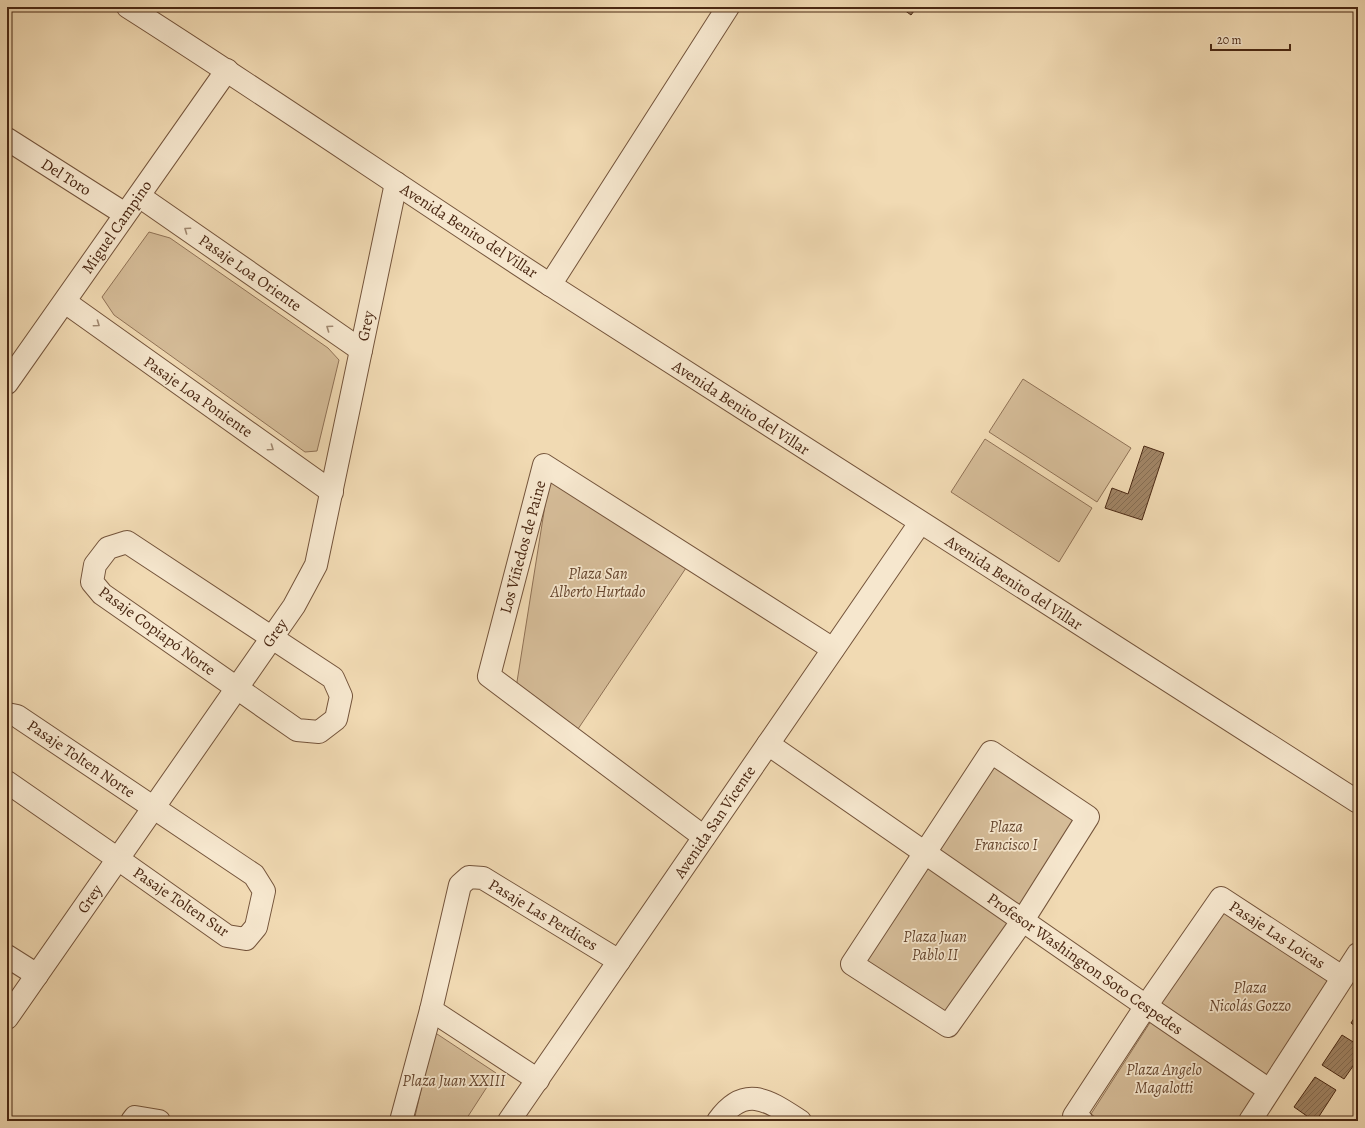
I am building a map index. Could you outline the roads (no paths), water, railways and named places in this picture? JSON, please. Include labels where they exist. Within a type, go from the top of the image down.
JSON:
[{"type":"street","name":"Avenida Benito del Villar","points":[[128,7],[227,70],[550,285],[1358,802]]},
{"type":"street","points":[[550,285],[728,7]]},
{"type":"street","name":"Miguel Campino","points":[[7,383],[227,70]]},
{"type":"street","name":"Del Toro","points":[[7,139],[125,214]]},
{"type":"street","name":"Grey","points":[[7,1018],[294,606],[316,564],[396,183]]},
{"type":"street","name":"Pasaje Loa Oriente","points":[[138,196],[361,350]]},
{"type":"street","name":"Pasaje Loa Poniente","points":[[65,302],[332,492]]},
{"type":"street","name":"Los Viñedos de Paine","points":[[704,837],[489,676],[544,465],[833,649]]},
{"type":"street","name":"Avenida San Vicente","points":[[510,1121],[920,523]]},
{"type":"street","name":"Pasaje Copiapó Norte","points":[[237,688],[102,594],[92,582],[95,565],[108,548],[127,542],[272,638]]},
{"type":"street","points":[[237,688],[297,730],[319,732],[336,719],[341,696],[333,678],[272,638]]},
{"type":"street","name":"Pasaje Tolten Norte","points":[[7,714],[17,716],[154,808]]},
{"type":"street","name":"Profesor Washington Soto Cespedes","points":[[768,744],[1269,1090]]},
{"type":"street","points":[[991,752],[1088,817],[1022,920],[948,1026],[852,964],[925,853],[991,752]]},
{"type":"street","points":[[7,782],[118,859]]},
{"type":"street","name":"Pasaje Tolten Sur","points":[[118,859],[227,936],[246,939],[256,927],[264,891],[254,875],[154,808]]},
{"type":"street","name":"Pasaje Las Perdices","points":[[431,1010],[460,885],[469,876],[483,878],[619,961]]},
{"type":"street","name":"Pasaje Las Loicas","points":[[1146,1006],[1221,898],[1342,977]]},
{"type":"street","points":[[1250,1121],[1358,954]]},
{"type":"street","points":[[7,956],[37,975]]},
{"type":"street","points":[[1082,1121],[1074,1116],[1146,1006]]},
{"type":"street","points":[[401,1121],[431,1010],[538,1080]]},
{"type":"street","points":[[718,1121],[732,1106],[740,1101],[749,1099],[759,1099],[769,1102],[800,1121]]},
{"type":"street","points":[[132,1121],[135,1117],[159,1121]]},
{"type":"park label","name":"Plaza San Alberto Hurtado","points":[[598,583]]},
{"type":"park label","name":"Plaza Francisco I","points":[[1006,836]]},
{"type":"park label","name":"Plaza Juan Pablo II","points":[[935,946]]},
{"type":"park label","name":"Plaza Nicolás Gozzo","points":[[1250,997]]},
{"type":"park label","name":"Plaza Angelo Magalotti","points":[[1164,1079]]},
{"type":"park label","name":"Plaza Juan XXIII","points":[[454,1081]]}]
